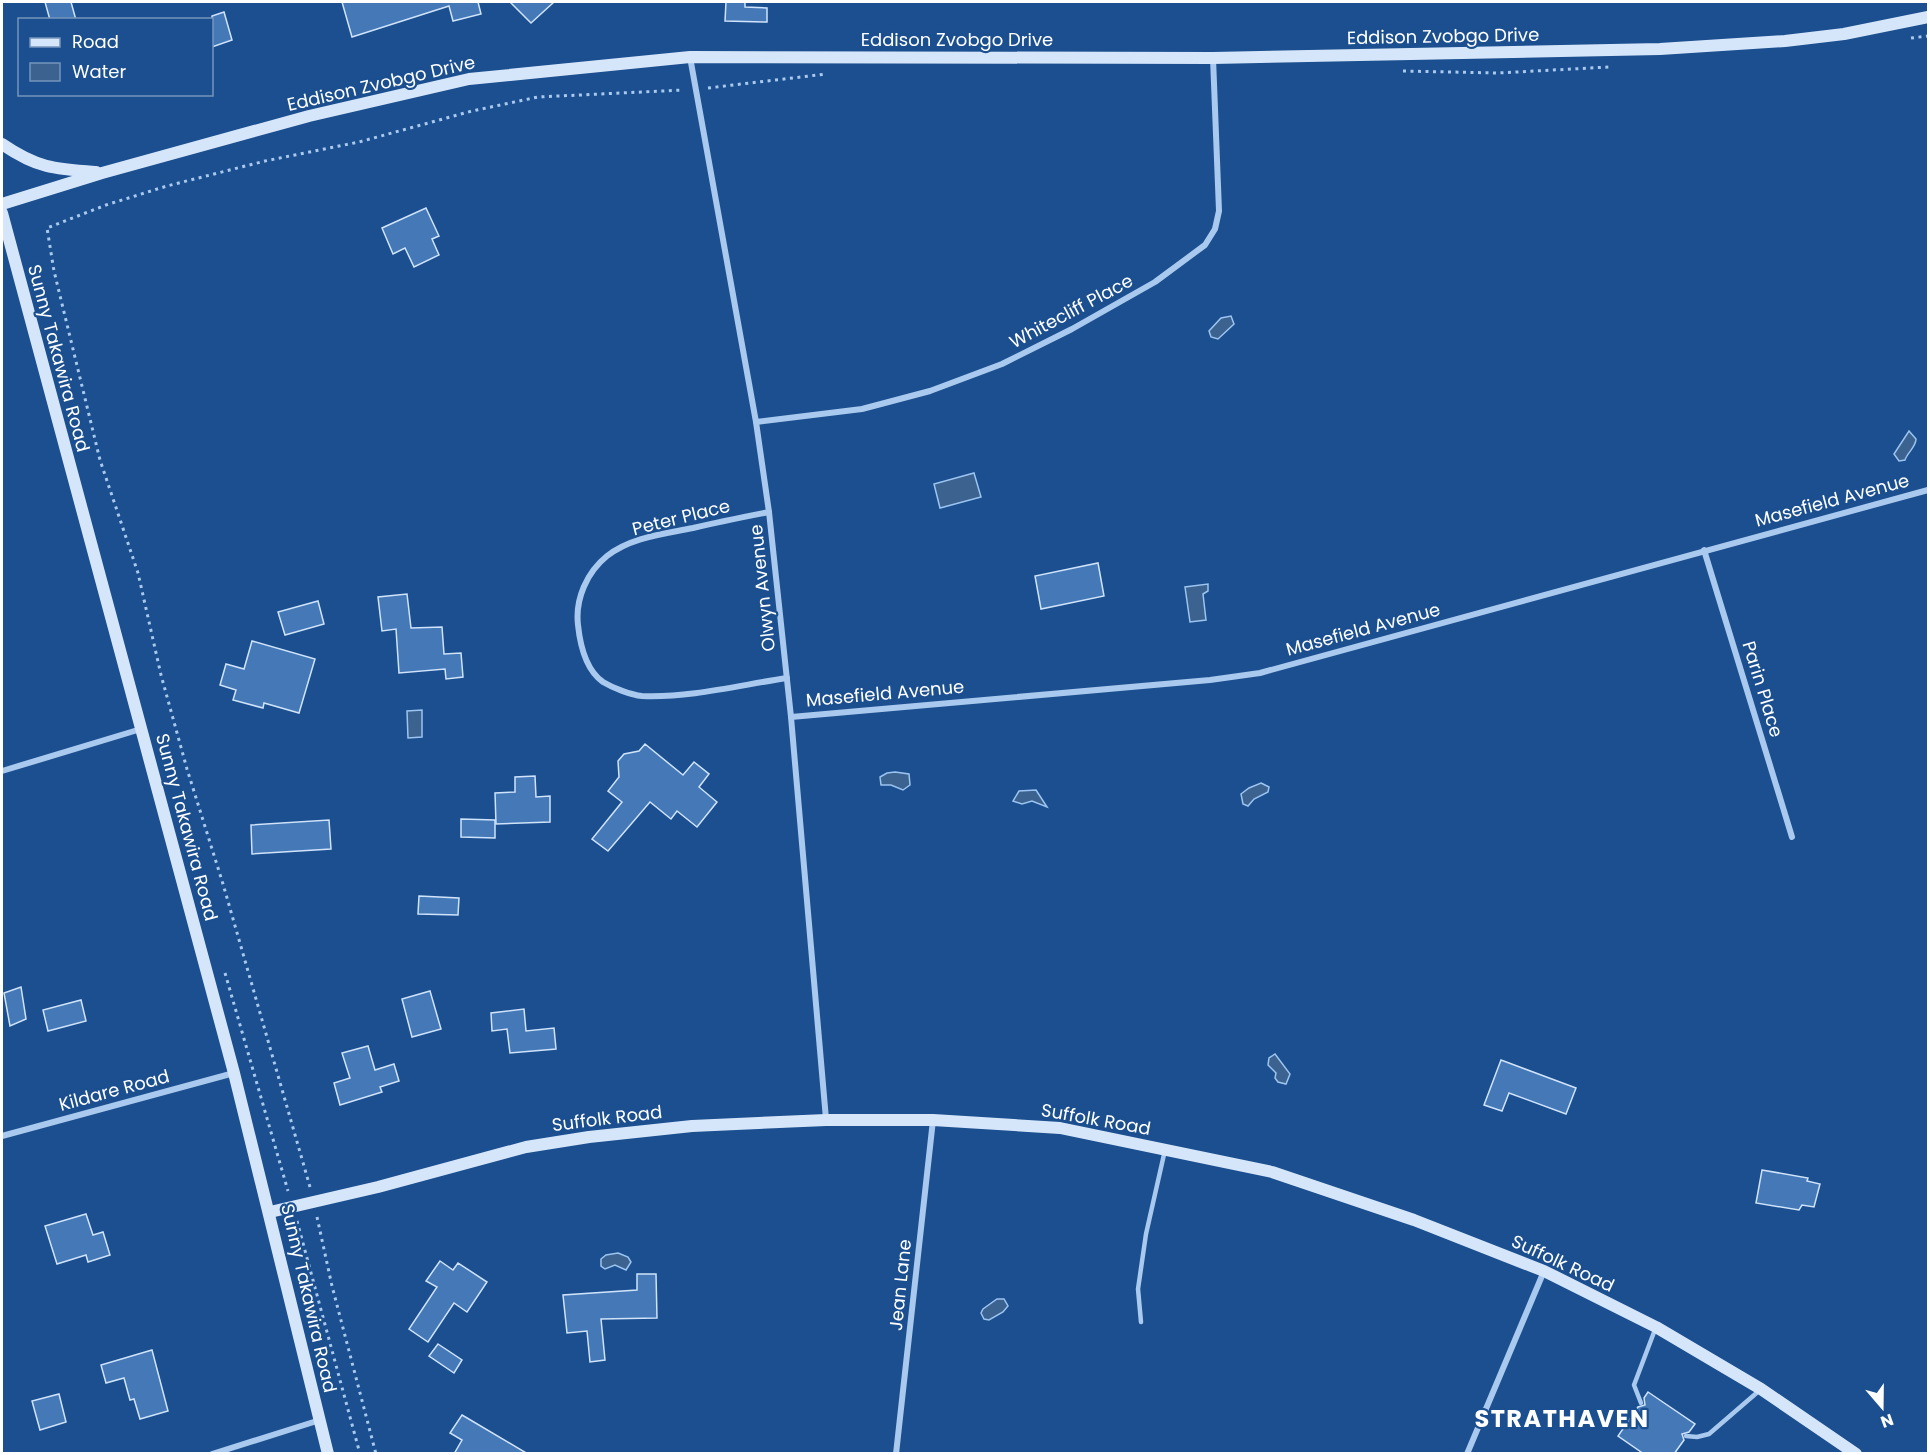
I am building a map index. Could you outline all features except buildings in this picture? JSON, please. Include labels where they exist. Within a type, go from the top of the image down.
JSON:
[{"type":"street","name":"Eddison Zvobgo Drive","points":[[2,204],[102,173],[309,116],[469,79],[690,57],[1213,58],[1660,49],[1809,39],[1929,17]]},
{"type":"street","name":"Olwyn Avenue","points":[[690,57],[756,422],[769,512],[791,717],[826,1120]]},
{"type":"street","name":"Whitecliff Place","points":[[756,422],[862,409],[930,391],[1002,364],[1072,329],[1155,282],[1205,245],[1215,229],[1219,211],[1213,58]]},
{"type":"street","points":[[2,144],[19,155],[44,166],[102,173]]},
{"type":"street","name":"Sunny Takawira Road","points":[[2,213],[234,1073],[328,1454]]},
{"type":"street","name":"Masefield Avenue","points":[[791,717],[1210,680],[1260,673],[1929,490]]},
{"type":"street","name":"Peter Place","points":[[769,512],[642,538],[608,556],[588,576],[580,597],[577,616],[579,638],[595,674],[604,682],[640,696],[694,693],[787,678]]},
{"type":"street","name":"Parin Place","points":[[1704,550],[1792,837]]},
{"type":"street","points":[[2,771],[141,729]]},
{"type":"street","name":"Kildare Road","points":[[2,1137],[234,1073]]},
{"type":"street","name":"Suffolk Road","points":[[270,1212],[378,1187],[536,1145],[692,1126],[826,1120],[933,1120],[1060,1128],[1272,1172],[1414,1220],[1544,1271],[1656,1327],[1761,1389],[1856,1454]]},
{"type":"street","name":"Jean Lane","points":[[896,1454],[933,1120]]},
{"type":"street","points":[[1467,1454],[1544,1271]]},
{"type":"street","points":[[212,1454],[320,1420]]},
{"type":"lane","points":[[1141,1322],[1138,1289],[1146,1234],[1165,1150]]},
{"type":"lane","points":[[1641,1403],[1634,1385],[1656,1327]]},
{"type":"lane","points":[[1686,1436],[1697,1437],[1709,1434],[1761,1389]]},
{"type":"path","points":[[376,1454],[289,1109],[187,769],[161,675],[138,573],[100,460],[54,271],[47,228],[106,205],[167,186],[265,161],[359,142],[516,101],[571,94],[696,89]]},
{"type":"path","points":[[222,964],[360,1454]]},
{"type":"water","points":[[1231,316],[1234,324],[1218,339],[1211,337],[1209,331],[1221,318]]},
{"type":"water","points":[[1909,431],[1916,442],[1905,460],[1899,461],[1894,454]]},
{"type":"water","points":[[974,473],[981,497],[940,508],[934,484]]},
{"type":"water","points":[[1208,584],[1208,591],[1203,594],[1206,620],[1190,622],[1185,587]]},
{"type":"water","points":[[422,710],[422,737],[408,738],[407,711]]},
{"type":"water","points":[[895,772],[909,774],[910,785],[903,790],[891,785],[881,785],[880,777]]},
{"type":"water","points":[[1261,783],[1269,787],[1268,792],[1254,799],[1248,806],[1243,804],[1241,794]]},
{"type":"water","points":[[1036,790],[1047,807],[1032,801],[1022,804],[1013,801],[1019,791]]},
{"type":"water","points":[[1275,1054],[1290,1074],[1286,1084],[1278,1082],[1275,1078],[1276,1073],[1268,1065],[1269,1058]]},
{"type":"water","points":[[618,1253],[628,1257],[631,1262],[626,1270],[615,1265],[605,1269],[601,1266],[601,1259],[606,1255]]},
{"type":"water","points":[[997,1299],[1004,1299],[1008,1306],[1003,1312],[989,1320],[984,1319],[981,1313],[983,1309]]},
{"type":"district","name":"STRATHAVEN","points":[[1562,1418]]}]
